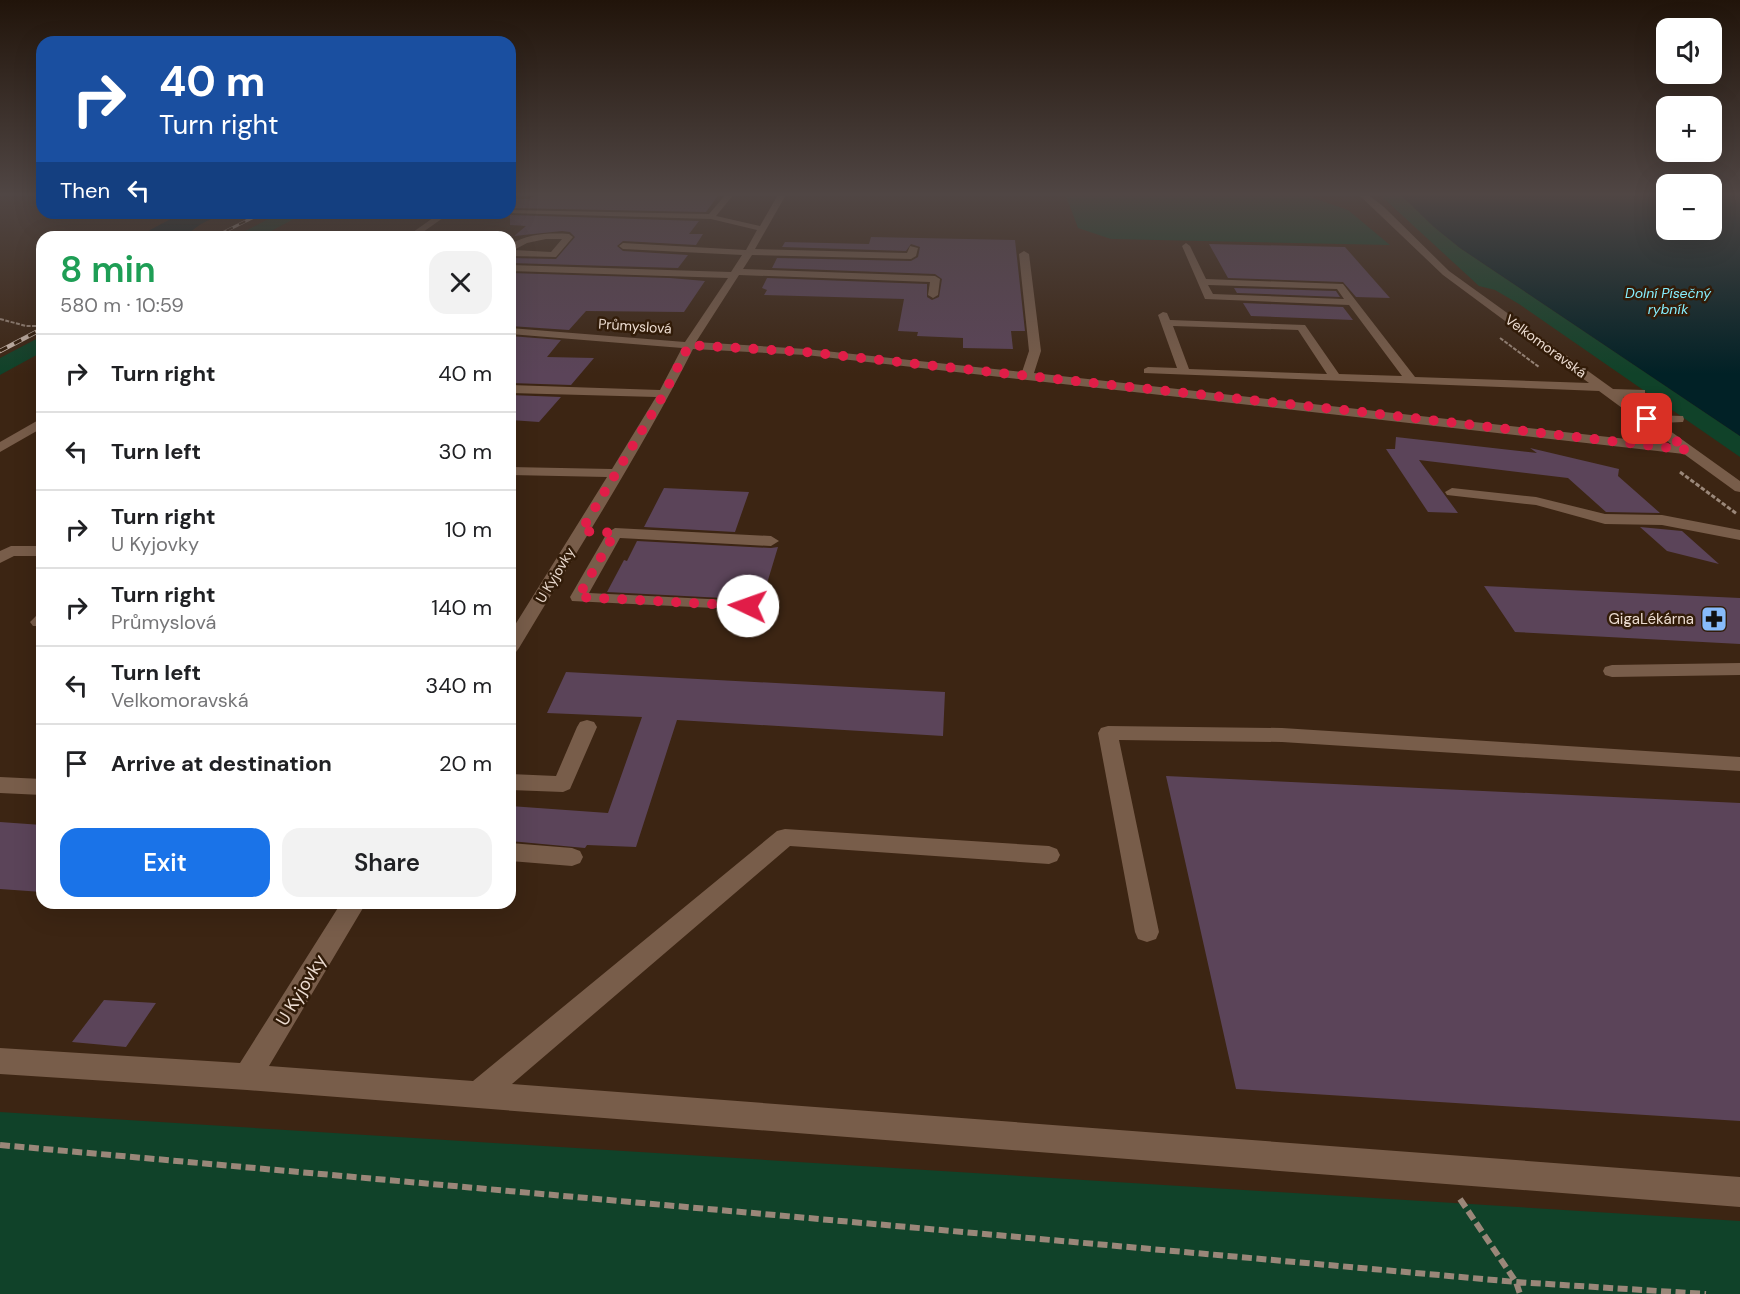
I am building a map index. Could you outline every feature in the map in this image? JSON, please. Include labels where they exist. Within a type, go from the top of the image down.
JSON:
[{"type":"street","points":[[536,253],[554,253]]},
{"type":"street","name":"U Kyjovky","points":[[516,638],[664,394],[689,345],[747,253]]},
{"type":"street","points":[[805,253],[911,256],[912,253]]},
{"type":"street","points":[[1189,253],[1209,297],[1352,302]]},
{"type":"street","name":"Velkomoravská","points":[[1426,253],[1446,273],[1740,488]]},
{"type":"street","points":[[1024,254],[1035,351],[1028,376]]},
{"type":"street","points":[[516,268],[935,279],[933,295]]},
{"type":"street","points":[[1202,282],[1340,286],[1412,381]]},
{"type":"street","points":[[1185,373],[1164,319],[1301,327],[1336,378]]},
{"type":"street","name":"Průmyslová","points":[[516,332],[806,352],[1688,450]]},
{"type":"street","points":[[516,343],[553,334]]},
{"type":"street","points":[[1540,342],[1564,341]]},
{"type":"street","points":[[1148,371],[1641,393]]},
{"type":"street","points":[[516,389],[664,394]]},
{"type":"street","points":[[1647,419],[1678,418]]},
{"type":"street","points":[[0,448],[36,426]]},
{"type":"street","points":[[516,471],[617,473]]},
{"type":"street","points":[[1452,492],[1536,501],[1605,519],[1662,520],[1740,535]]},
{"type":"street","points":[[581,531],[771,541]]},
{"type":"street","points":[[578,597],[615,533]]},
{"type":"street","points":[[0,558],[11,551],[36,551]]},
{"type":"street","points":[[543,595],[748,606]]},
{"type":"street","points":[[1612,671],[1740,669]]},
{"type":"street","points":[[516,782],[563,784],[587,727]]},
{"type":"street","points":[[1147,932],[1108,733],[1282,735],[1740,764]]},
{"type":"street","points":[[0,785],[36,788]]},
{"type":"street","points":[[478,1095],[785,837],[1049,855]]},
{"type":"street","points":[[516,852],[572,857]]},
{"type":"street","name":"U Kyjovky","points":[[248,1077],[350,909]]},
{"type":"street","points":[[0,1062],[248,1077],[1740,1192]]},
{"type":"path","points":[[0,319],[26,326],[36,326]]},
{"type":"path","points":[[0,1144],[1516,1282],[1706,1294]]},
{"type":"path","points":[[1440,1170],[1516,1282],[1520,1294]]},
{"type":"green space","points":[[1444,253],[1468,253],[1740,436],[1740,457],[1519,304],[1495,290],[1479,286]]},
{"type":"green space","points":[[36,339],[36,355],[0,375],[0,358]]},
{"type":"green space","points":[[0,1112],[1740,1221],[1740,1294],[0,1294]]},
{"type":"water","name":"Dolní Písečný rybník","points":[[1468,253],[1740,253],[1740,436]]},
{"type":"building","points":[[561,253],[688,255],[678,268],[516,263],[516,258],[556,259]]},
{"type":"building","points":[[919,253],[1016,253],[1025,331],[1011,331],[1013,349],[963,348],[963,338],[917,336],[918,332],[898,331],[904,299],[764,295],[767,290],[762,288],[767,278],[927,284],[927,297],[932,300],[939,297],[942,279],[935,274],[772,268],[777,258],[911,261],[918,257]]},
{"type":"building","points":[[1214,253],[1351,253],[1390,298],[1356,297],[1343,282],[1228,278]]},
{"type":"building","points":[[516,273],[705,281],[684,312],[586,311],[569,330],[516,326]]},
{"type":"building","points":[[1234,288],[1336,291],[1340,297],[1237,293]]},
{"type":"building","points":[[1243,303],[1343,307],[1353,320],[1251,316]]},
{"type":"building","points":[[516,336],[561,340],[547,357],[594,358],[571,385],[516,383]]},
{"type":"building","points":[[516,395],[561,397],[539,422],[516,420]]},
{"type":"building","points":[[1396,437],[1537,453],[1530,448],[1619,469],[1618,476],[1660,513],[1606,512],[1568,478],[1419,460],[1458,513],[1428,512],[1386,449],[1395,449]]},
{"type":"building","points":[[664,488],[749,492],[735,532],[644,527]]},
{"type":"building","points":[[1640,527],[1682,531],[1719,564],[1667,551]]},
{"type":"building","points":[[637,541],[778,547],[762,600],[607,592]]},
{"type":"building","points":[[1484,586],[1740,598],[1740,644],[1515,632]]},
{"type":"building","points":[[566,672],[945,692],[943,736],[677,720],[636,847],[587,845],[585,848],[516,842],[516,806],[608,813],[642,717],[547,713]]},
{"type":"building","points":[[1166,776],[1740,803],[1740,1121],[1236,1089]]},
{"type":"building","points":[[0,822],[36,825],[36,892],[0,889]]},
{"type":"building","points":[[104,1000],[156,1003],[126,1047],[72,1042]]},
{"type":"railway","points":[[0,351],[36,332]]},
{"type":"place","name":"GigaLékárna","points":[[1714,619]]},
{"type":"route","points":[[748,606],[578,597],[615,533],[581,531],[664,394],[689,345],[806,352],[1688,450],[1647,419]]}]
